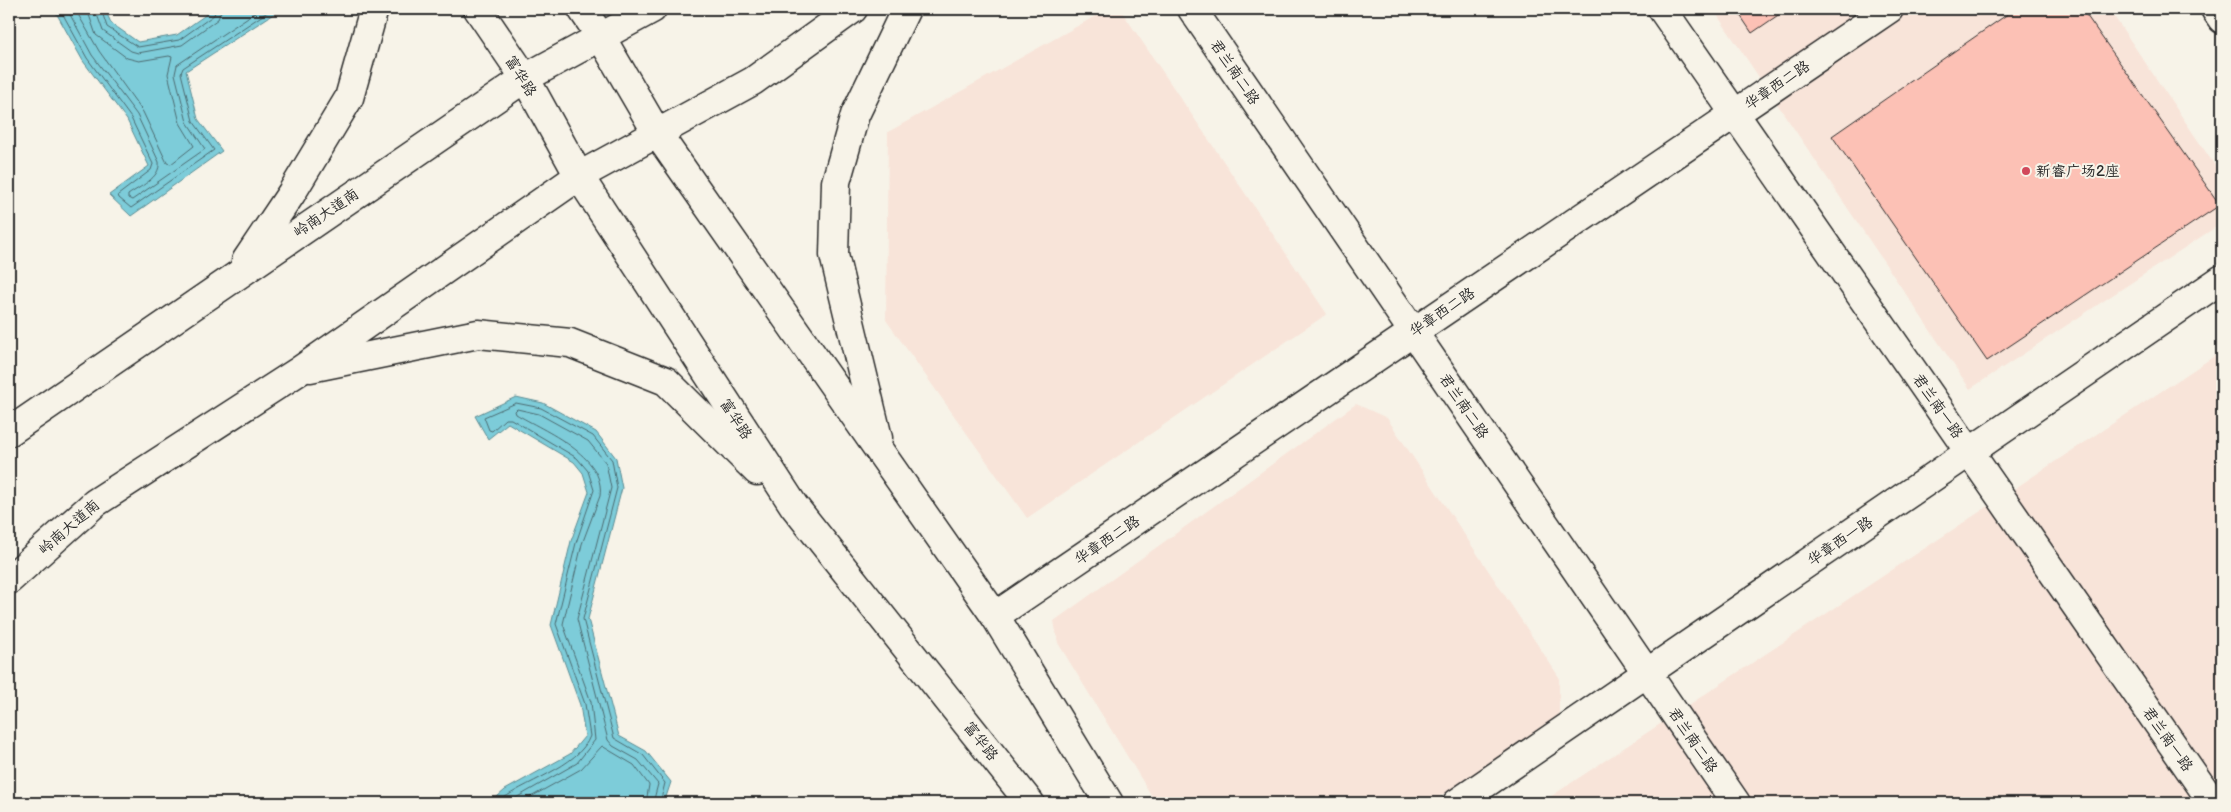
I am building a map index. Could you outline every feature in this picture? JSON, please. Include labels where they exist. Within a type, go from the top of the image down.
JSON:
[{"type":"main road","points":[[239,273],[291,194],[349,98],[374,9]]},
{"type":"main road","name":"富华路","points":[[478,9],[524,78],[579,176],[794,506],[1030,803]]},
{"type":"main road","points":[[582,9],[601,37],[657,133],[995,616],[1109,803]]},
{"type":"main road","name":"岭南大道南","points":[[9,432],[524,78],[652,9]]},
{"type":"main road","name":"岭南大道南","points":[[9,580],[95,503],[299,370],[579,176],[753,81],[853,9]]},
{"type":"main road","points":[[882,454],[834,255],[836,182],[855,115],[906,9]]},
{"type":"main road","name":"君兰南二路","points":[[1192,9],[1736,803]]},
{"type":"main road","name":"君兰南一路","points":[[1662,9],[2213,803]]},
{"type":"main road","name":"华章西二路","points":[[995,616],[1889,9]]},
{"type":"main road","points":[[2215,9],[2222,19]]},
{"type":"main road","name":"华章西一路","points":[[1457,803],[2222,279]]},
{"type":"main road","points":[[299,370],[478,334],[570,343],[666,381],[794,506]]},
{"type":"shaded area","points":[[1108,9],[1120,9],[1327,314],[1027,518],[886,320],[888,132]]},
{"type":"shaded area","name":"新睿广场2座","points":[[1713,9],[2109,9],[2222,176],[2222,223],[1970,389]]},
{"type":"shaded area","points":[[2222,351],[2222,803],[1541,803]]},
{"type":"shaded area","points":[[1356,404],[1387,418],[1559,677],[1559,718],[1430,803],[1156,803],[1058,643],[1054,621]]},
{"type":"water","points":[[54,9],[105,9],[111,23],[138,42],[177,35],[214,9],[281,9],[186,71],[198,119],[222,151],[131,216],[109,195],[149,166],[127,120],[83,61]]},
{"type":"water","points":[[516,397],[543,403],[596,432],[616,458],[622,488],[588,619],[619,736],[646,751],[671,782],[664,803],[490,803],[505,790],[570,754],[585,736],[580,705],[551,625],[571,541],[589,492],[583,473],[574,462],[508,423],[488,439],[475,416]]},
{"type":"building","points":[[1736,9],[1787,9],[1752,33]]},
{"type":"building","name":"新睿广场2座","points":[[2015,9],[2082,9],[2220,205],[1987,361],[1832,136]]},
{"type":"place","name":"新睿广场2座","points":[[2026,171]]}]
